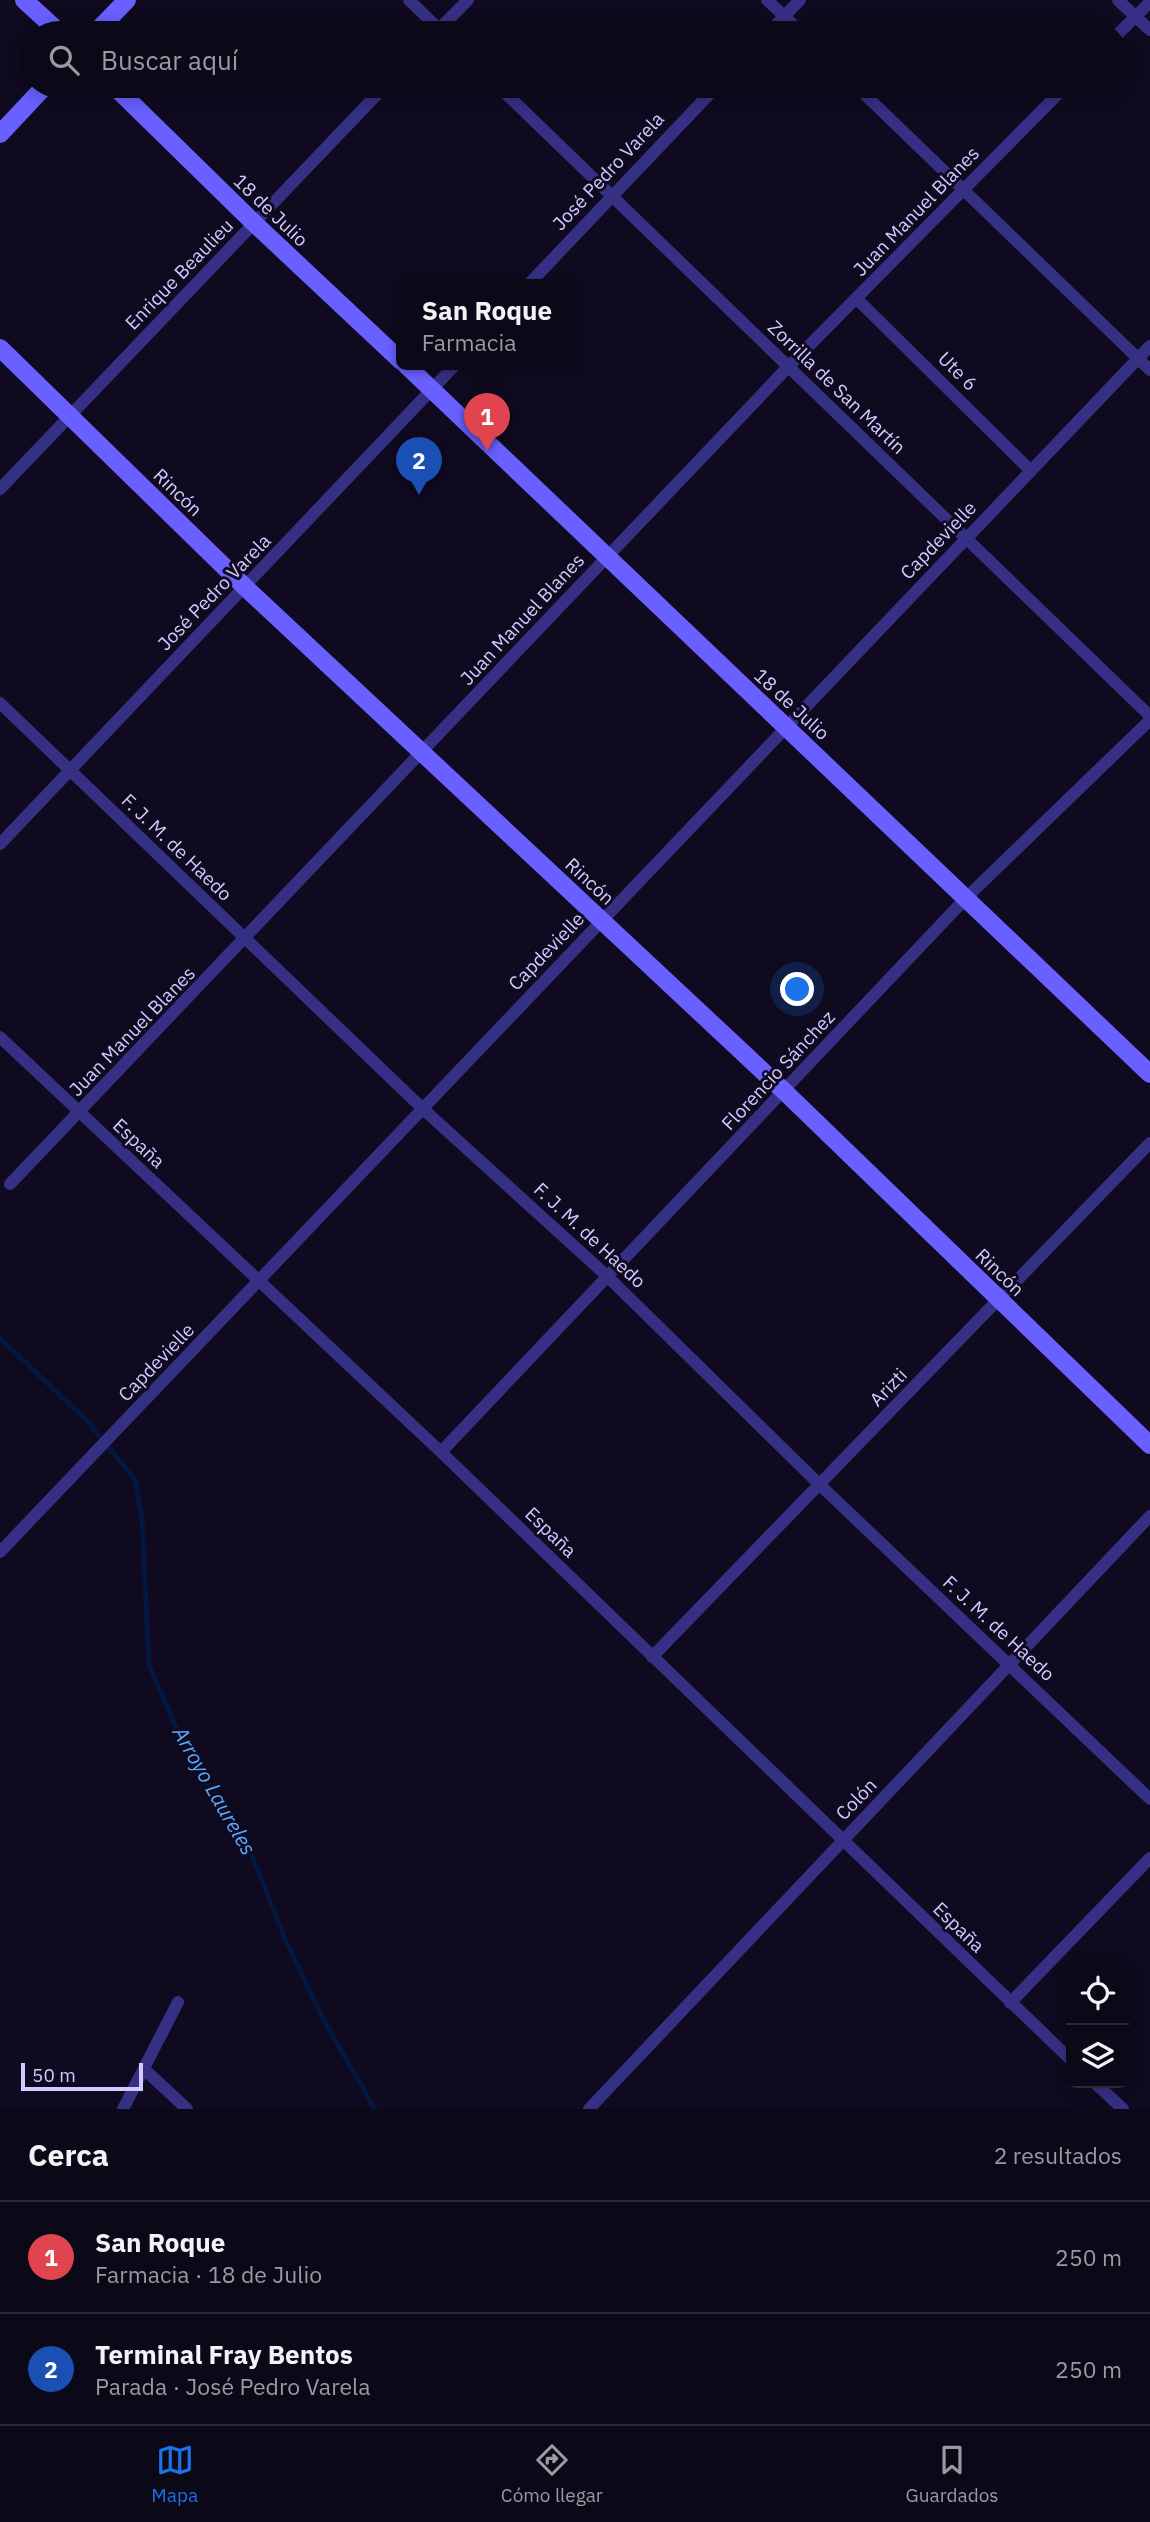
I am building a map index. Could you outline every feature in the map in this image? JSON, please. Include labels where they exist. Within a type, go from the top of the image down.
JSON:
[{"type":"street","points":[[24,0],[47,21]]},
{"type":"street","points":[[107,21],[127,0]]},
{"type":"street","points":[[409,0],[429,21]]},
{"type":"street","points":[[449,21],[468,0]]},
{"type":"street","points":[[767,0],[789,21]]},
{"type":"street","points":[[779,21],[800,0]]},
{"type":"street","points":[[1118,0],[1150,30]]},
{"type":"street","points":[[1129,23],[1150,2]]},
{"type":"street","points":[[0,134],[34,98]]},
{"type":"street","name":"18 de Julio","points":[[126,98],[396,356]]},
{"type":"street","name":"Enrique Beaulieu","points":[[0,489],[374,98]]},
{"type":"street","name":"Zorrilla de San Martín","points":[[511,98],[967,537],[1150,718]]},
{"type":"street","name":"José Pedro Varela","points":[[533,279],[611,194],[705,98]]},
{"type":"street","points":[[868,98],[1150,370]]},
{"type":"street","name":"Juan Manuel Blanes","points":[[10,1184],[246,940],[788,367],[1054,98]]},
{"type":"street","name":"Ute 6","points":[[857,299],[1031,471]]},
{"type":"street","name":"Capdevielle","points":[[0,1552],[1150,346]]},
{"type":"street","name":"Rincón","points":[[0,348],[246,588],[785,1092],[1150,1445]]},
{"type":"street","name":"18 de Julio","points":[[411,370],[1150,1074]]},
{"type":"street","name":"José Pedro Varela","points":[[0,844],[450,370]]},
{"type":"street","name":"F. J. M. de Haedo","points":[[0,703],[423,1109],[607,1276],[820,1485],[1150,1799]]},
{"type":"street","name":"Florencio Sánchez","points":[[441,1452],[966,898],[1150,718]]},
{"type":"street","name":"España","points":[[0,1037],[441,1452],[1066,2055]]},
{"type":"street","name":"Arizti","points":[[652,1657],[1150,1143]]},
{"type":"street","name":"Colón","points":[[589,2109],[1150,1516]]},
{"type":"street","points":[[1010,2003],[1150,1858]]},
{"type":"street","points":[[123,2109],[178,2002]]},
{"type":"street","points":[[144,2069],[187,2109]]},
{"type":"street","points":[[1100,2088],[1123,2109]]},
{"type":"waterway","name":"Arroyo Laureles","points":[[0,1338],[88,1422],[135,1480],[142,1518],[149,1665],[186,1750],[248,1845],[285,1939],[323,2019],[375,2109]]},
{"type":"place","name":"San Roque","points":[[487,451]]},
{"type":"place","name":"Terminal Fray Bentos","points":[[419,495]]}]
